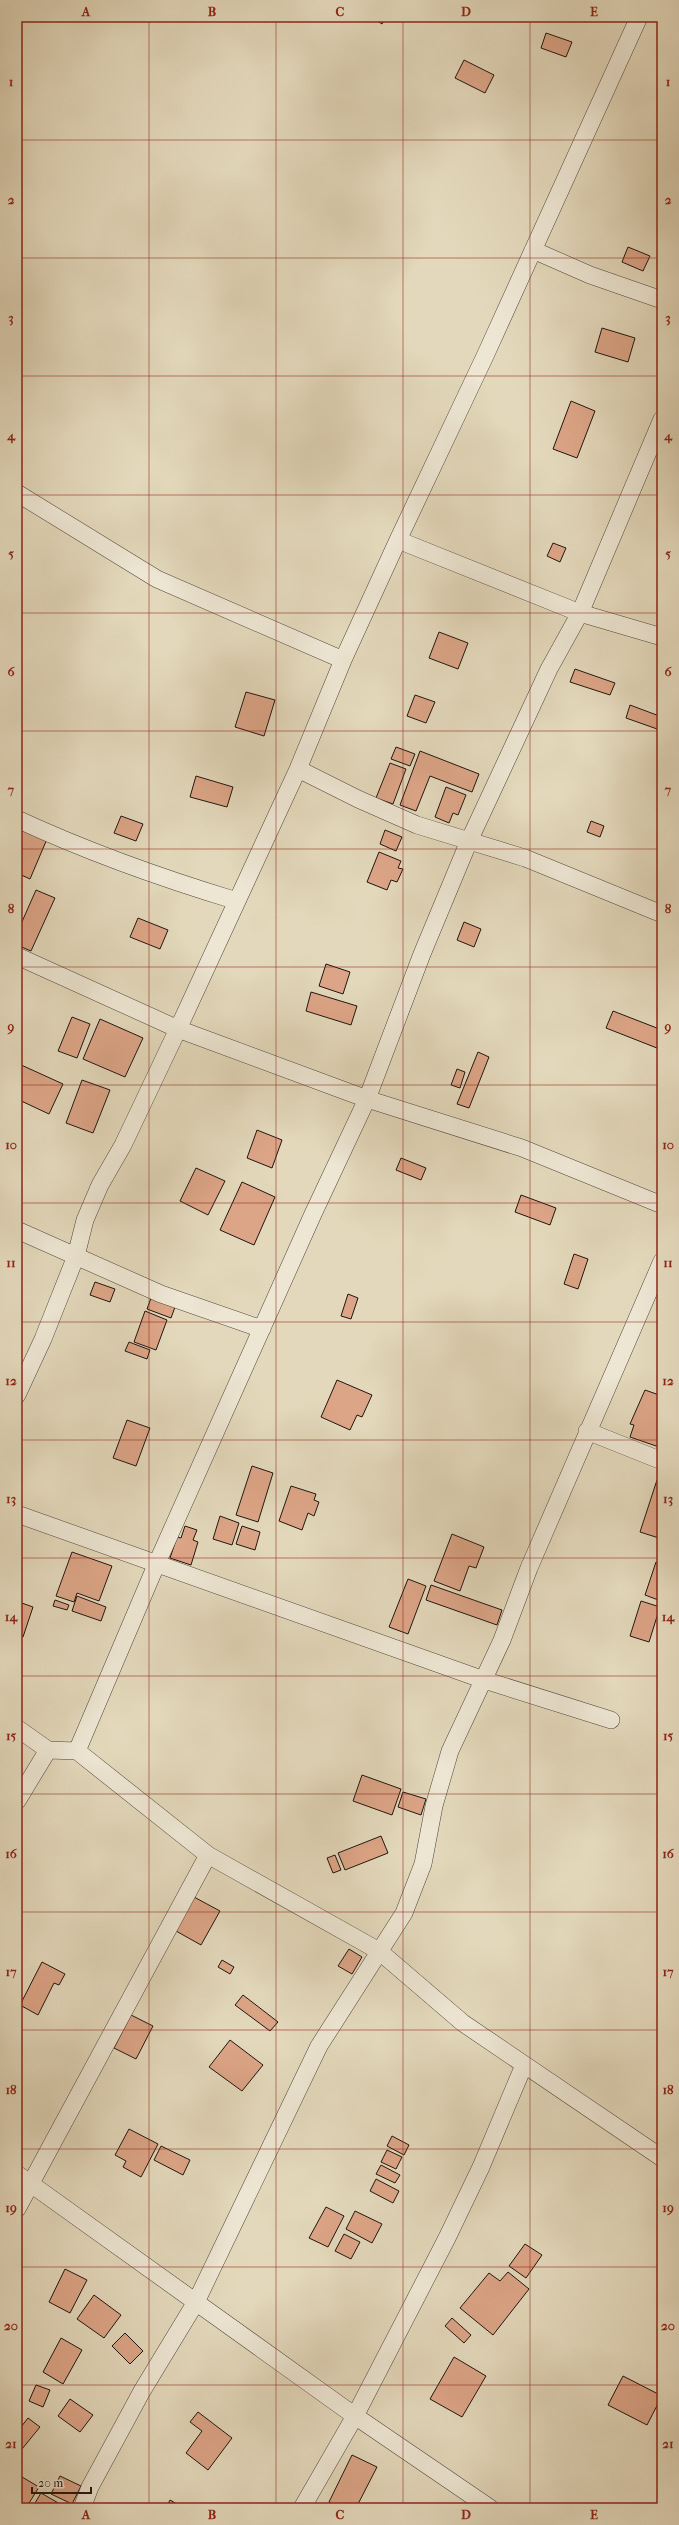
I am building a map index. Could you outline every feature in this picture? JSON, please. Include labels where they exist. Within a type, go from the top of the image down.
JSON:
[{"type":"street","points":[[17,1395],[43,1339],[76,1256],[85,1220],[100,1185],[123,1145],[298,769],[343,660],[639,17]]},
{"type":"street","points":[[533,250],[590,275],[662,300]]},
{"type":"street","points":[[76,1751],[157,1563],[313,1214],[367,1099],[422,954],[469,841],[539,690],[580,613],[662,419]]},
{"type":"street","points":[[17,493],[157,579],[343,660]]},
{"type":"street","points":[[398,540],[580,613],[662,637]]},
{"type":"street","points":[[298,769],[358,799],[417,825],[525,858],[662,914]]},
{"type":"street","points":[[17,819],[76,847],[162,878],[237,901]]},
{"type":"street","points":[[17,956],[178,1029],[367,1099],[522,1148],[662,1205]]},
{"type":"street","points":[[17,1230],[161,1294],[262,1329]]},
{"type":"street","points":[[82,2508],[90,2487],[142,2391],[196,2302],[319,2046],[404,1913],[423,1864],[434,1806],[450,1751],[502,1640],[529,1568],[570,1476],[587,1431],[662,1261]]},
{"type":"street","points":[[587,1431],[662,1461]]},
{"type":"street","points":[[17,1514],[484,1680],[611,1720]]},
{"type":"street","points":[[17,1728],[48,1750],[76,1751],[208,1855],[379,1951],[463,2023],[643,2143],[662,2158]]},
{"type":"street","points":[[17,1801],[48,1750]]},
{"type":"street","points":[[17,2209],[24,2179],[208,1855]]},
{"type":"street","points":[[302,2508],[356,2416],[447,2238],[481,2167],[524,2065]]},
{"type":"street","points":[[643,2143],[662,2148]]},
{"type":"street","points":[[24,2179],[356,2416],[490,2508]]},
{"type":"street","points":[[89,2508],[90,2487]]},
{"type":"building","points":[[371,17],[386,17],[382,24]]},
{"type":"building","points":[[546,33],[572,42],[566,57],[541,48]]},
{"type":"building","points":[[464,60],[494,75],[485,93],[455,78]]},
{"type":"building","points":[[628,247],[650,256],[643,271],[622,262]]},
{"type":"building","points":[[602,328],[635,338],[628,362],[595,352]]},
{"type":"building","points":[[571,401],[595,411],[577,458],[553,449]]},
{"type":"building","points":[[553,543],[566,548],[560,562],[547,556]]},
{"type":"building","points":[[439,632],[468,643],[458,669],[429,658]]},
{"type":"building","points":[[575,669],[615,683],[610,695],[570,682]]},
{"type":"building","points":[[246,692],[275,700],[264,736],[235,727]]},
{"type":"building","points":[[415,695],[435,702],[426,723],[407,716]]},
{"type":"building","points":[[630,705],[662,717],[660,730],[626,718]]},
{"type":"building","points":[[396,747],[415,754],[410,766],[391,759]]},
{"type":"building","points":[[420,751],[479,774],[472,792],[430,776],[416,811],[400,805]]},
{"type":"building","points":[[390,763],[406,769],[393,804],[376,798]]},
{"type":"building","points":[[196,776],[233,787],[227,807],[190,797]]},
{"type":"building","points":[[446,787],[466,795],[458,815],[453,813],[449,823],[435,817]]},
{"type":"building","points":[[121,816],[143,824],[136,841],[114,833]]},
{"type":"building","points":[[591,821],[604,826],[600,837],[587,832]]},
{"type":"building","points":[[22,828],[47,839],[30,879],[17,873],[17,840]]},
{"type":"building","points":[[385,830],[402,837],[396,851],[380,844]]},
{"type":"building","points":[[379,852],[401,861],[398,868],[403,869],[397,882],[391,880],[387,890],[367,882]]},
{"type":"building","points":[[36,890],[55,898],[31,951],[17,945],[17,933]]},
{"type":"building","points":[[138,918],[168,930],[160,949],[130,937]]},
{"type":"building","points":[[464,922],[481,929],[474,947],[457,940]]},
{"type":"building","points":[[326,964],[350,972],[343,994],[319,986]]},
{"type":"building","points":[[311,992],[357,1006],[351,1025],[306,1011]]},
{"type":"building","points":[[613,1011],[662,1030],[662,1050],[606,1028]]},
{"type":"building","points":[[72,1017],[90,1024],[77,1058],[58,1051]]},
{"type":"building","points":[[100,1019],[143,1038],[125,1077],[83,1059]]},
{"type":"building","points":[[478,1052],[489,1057],[469,1108],[457,1104]]},
{"type":"building","points":[[19,1064],[63,1084],[49,1114],[17,1099]]},
{"type":"building","points":[[457,1069],[465,1072],[460,1088],[451,1085]]},
{"type":"building","points":[[82,1080],[110,1090],[93,1133],[66,1123]]},
{"type":"building","points":[[257,1130],[282,1140],[272,1168],[247,1158]]},
{"type":"building","points":[[401,1158],[426,1168],[421,1180],[396,1170]]},
{"type":"building","points":[[196,1168],[225,1181],[208,1215],[180,1201]]},
{"type":"building","points":[[242,1182],[275,1197],[254,1245],[220,1230]]},
{"type":"building","points":[[521,1195],[556,1208],[550,1225],[515,1212]]},
{"type":"building","points":[[574,1254],[588,1259],[578,1289],[564,1284]]},
{"type":"building","points":[[95,1282],[115,1289],[110,1302],[90,1295]]},
{"type":"building","points":[[348,1294],[358,1298],[351,1319],[341,1316]]},
{"type":"building","points":[[151,1298],[175,1307],[171,1318],[147,1309]]},
{"type":"building","points":[[145,1311],[167,1320],[156,1350],[134,1342]]},
{"type":"building","points":[[129,1342],[150,1350],[147,1359],[125,1351]]},
{"type":"building","points":[[337,1380],[372,1395],[362,1417],[357,1415],[350,1430],[321,1417]]},
{"type":"building","points":[[645,1390],[662,1396],[662,1448],[630,1437],[634,1425],[630,1424]]},
{"type":"building","points":[[127,1420],[150,1428],[136,1466],[113,1458]]},
{"type":"building","points":[[252,1466],[273,1473],[258,1522],[236,1515]]},
{"type":"building","points":[[657,1480],[662,1482],[662,1539],[640,1532]]},
{"type":"building","points":[[291,1486],[316,1494],[314,1500],[319,1502],[314,1516],[308,1513],[302,1530],[279,1521]]},
{"type":"building","points":[[220,1516],[239,1523],[232,1545],[213,1539]]},
{"type":"building","points":[[185,1526],[197,1530],[193,1540],[198,1542],[191,1565],[170,1558],[177,1537],[181,1538]]},
{"type":"building","points":[[242,1526],[260,1532],[255,1550],[236,1544]]},
{"type":"building","points":[[452,1534],[484,1547],[476,1568],[469,1566],[460,1591],[434,1581]]},
{"type":"building","points":[[72,1552],[112,1566],[99,1601],[77,1593],[74,1602],[56,1596]]},
{"type":"building","points":[[656,1562],[662,1564],[661,1601],[645,1595]]},
{"type":"building","points":[[408,1579],[426,1586],[408,1634],[389,1627]]},
{"type":"building","points":[[431,1585],[502,1610],[497,1625],[426,1600]]},
{"type":"building","points":[[77,1596],[106,1607],[101,1621],[72,1611]]},
{"type":"building","points":[[55,1600],[69,1605],[67,1610],[53,1606]]},
{"type":"building","points":[[641,1601],[660,1607],[649,1642],[630,1636]]},
{"type":"building","points":[[19,1602],[33,1607],[23,1637],[17,1635]]},
{"type":"building","points":[[362,1775],[401,1789],[392,1815],[353,1801]]},
{"type":"building","points":[[403,1792],[426,1799],[421,1815],[398,1807]]},
{"type":"building","points":[[381,1836],[388,1853],[345,1870],[338,1853]]},
{"type":"building","points":[[335,1855],[341,1870],[333,1873],[327,1858]]},
{"type":"building","points":[[194,1897],[220,1911],[201,1945],[176,1931]]},
{"type":"building","points":[[349,1949],[362,1957],[352,1974],[338,1966]]},
{"type":"building","points":[[222,1960],[234,1967],[230,1974],[218,1967]]},
{"type":"building","points":[[42,1962],[65,1974],[59,1985],[54,1983],[38,2015],[20,2005]]},
{"type":"building","points":[[243,1995],[278,2022],[270,2031],[235,2005]]},
{"type":"building","points":[[131,2015],[153,2026],[136,2059],[114,2048]]},
{"type":"building","points":[[230,2040],[263,2065],[242,2091],[209,2067]]},
{"type":"building","points":[[129,2129],[158,2144],[141,2177],[123,2167],[126,2161],[115,2155]]},
{"type":"building","points":[[392,2136],[409,2145],[404,2155],[387,2146]]},
{"type":"building","points":[[161,2146],[190,2160],[183,2175],[154,2160]]},
{"type":"building","points":[[387,2150],[402,2157],[396,2169],[381,2162]]},
{"type":"building","points":[[381,2165],[400,2175],[395,2183],[376,2174]]},
{"type":"building","points":[[376,2179],[399,2191],[393,2203],[370,2191]]},
{"type":"building","points":[[326,2207],[344,2216],[328,2247],[309,2238]]},
{"type":"building","points":[[355,2211],[382,2224],[372,2243],[346,2229]]},
{"type":"building","points":[[344,2234],[360,2242],[351,2259],[335,2251]]},
{"type":"building","points":[[525,2244],[542,2255],[526,2278],[509,2266]]},
{"type":"building","points":[[65,2269],[87,2280],[70,2313],[49,2302]]},
{"type":"building","points":[[508,2272],[529,2289],[493,2335],[460,2308],[489,2273],[500,2281]]},
{"type":"building","points":[[94,2295],[121,2315],[104,2338],[77,2319]]},
{"type":"building","points":[[452,2318],[471,2335],[464,2343],[445,2326]]},
{"type":"building","points":[[125,2333],[143,2351],[130,2364],[112,2346]]},
{"type":"building","points":[[61,2338],[82,2350],[63,2384],[43,2372]]},
{"type":"building","points":[[454,2357],[486,2376],[462,2417],[430,2399]]},
{"type":"building","points":[[623,2376],[662,2396],[647,2425],[608,2405]]},
{"type":"building","points":[[36,2385],[50,2390],[43,2407],[29,2401]]},
{"type":"building","points":[[70,2399],[93,2415],[80,2432],[58,2416]]},
{"type":"building","points":[[198,2412],[232,2438],[208,2470],[186,2453],[202,2431],[190,2422]]},
{"type":"building","points":[[28,2418],[40,2427],[22,2449],[17,2445],[17,2432]]},
{"type":"building","points":[[352,2455],[377,2467],[356,2508],[341,2508],[329,2502]]},
{"type":"building","points":[[17,2474],[39,2487],[26,2508],[17,2503]]},
{"type":"building","points":[[60,2476],[81,2486],[72,2504],[51,2494]]},
{"type":"building","points":[[41,2493],[67,2508],[32,2508]]},
{"type":"building","points":[[170,2500],[184,2508],[166,2508]]}]
